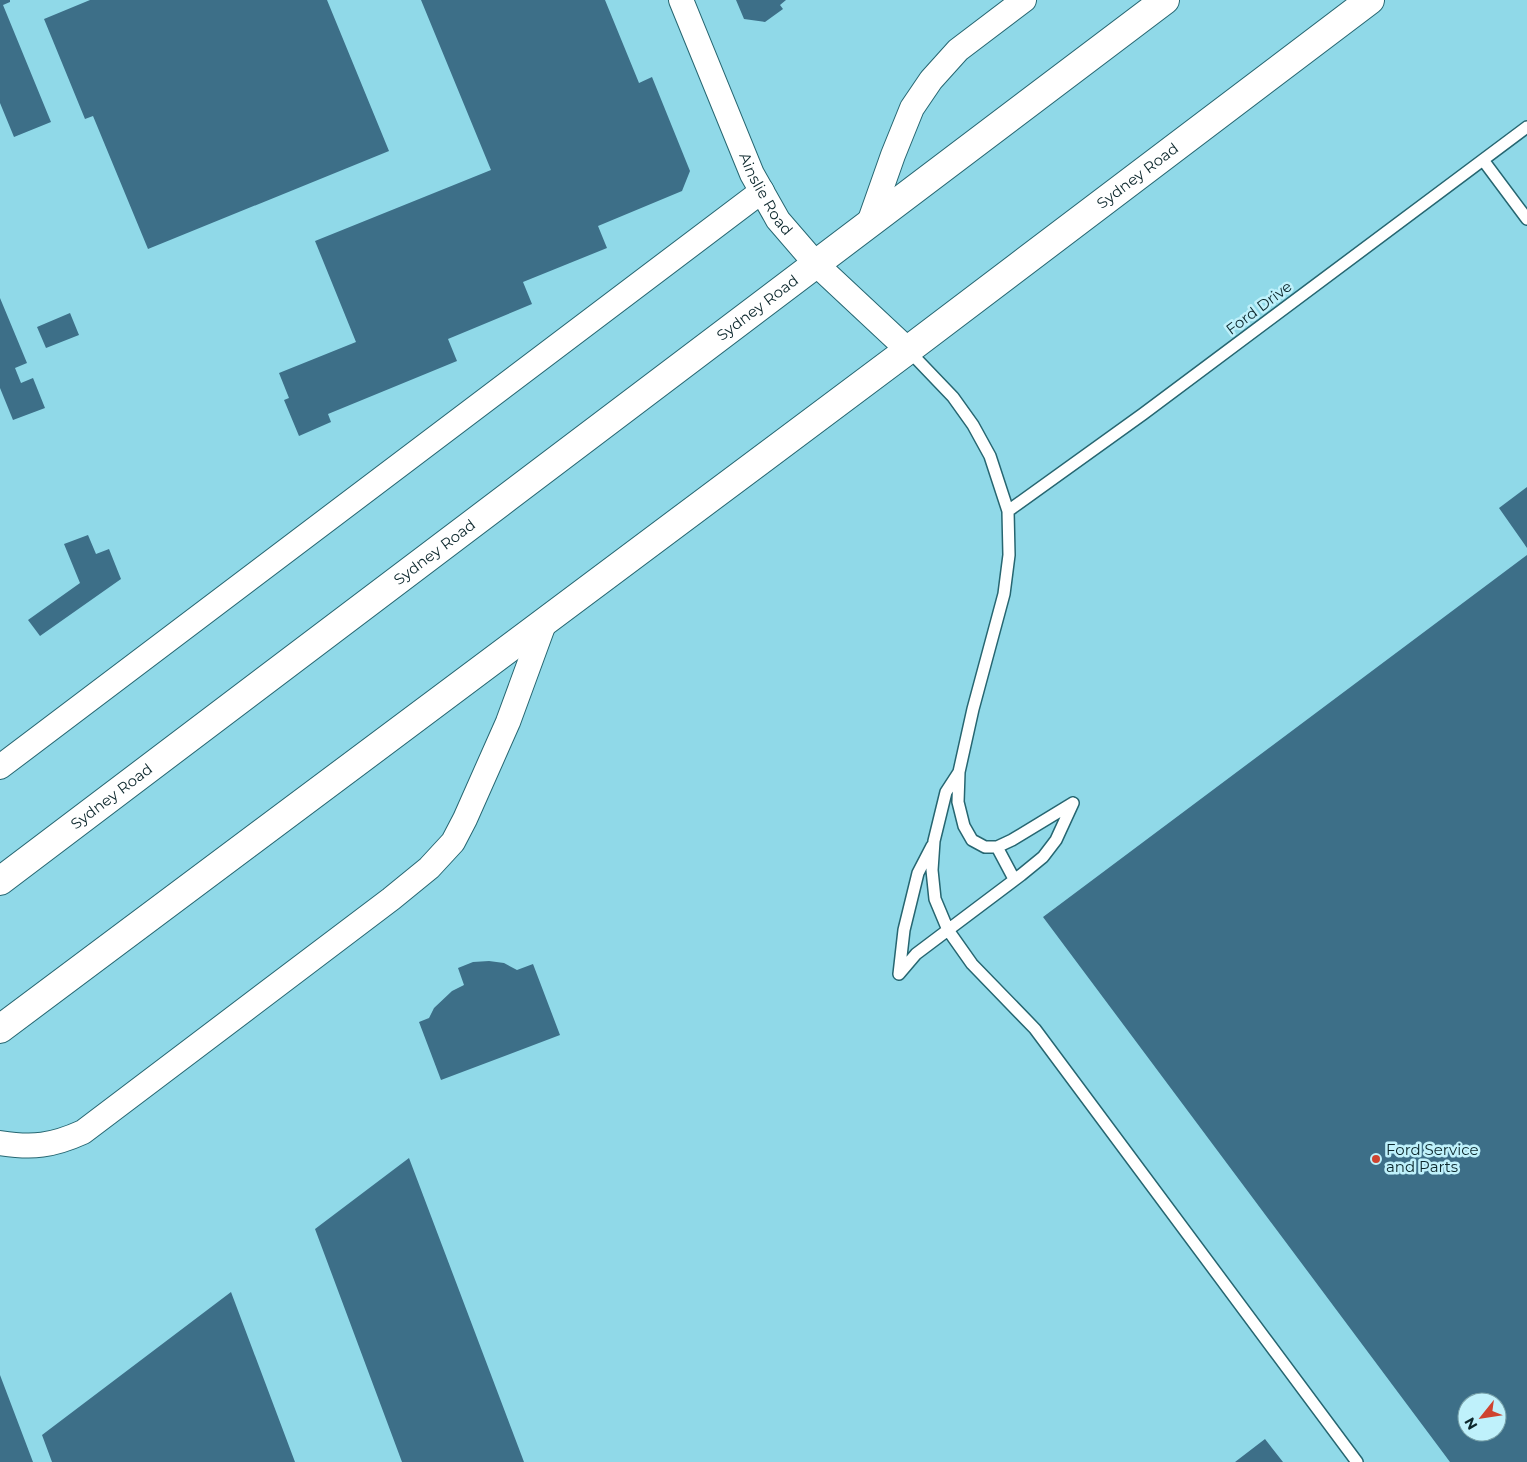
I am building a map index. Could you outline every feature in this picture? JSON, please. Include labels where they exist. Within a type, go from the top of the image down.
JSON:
[{"type":"highway","name":"Sydney Road","points":[[0,881],[1165,0]]},
{"type":"highway","name":"Sydney Road","points":[[0,1029],[908,350],[1370,0]]},
{"type":"street","name":"Ainslie Road","points":[[681,0],[752,174],[778,220],[816,264],[908,350]]},
{"type":"street","points":[[870,223],[893,155],[912,108],[930,80],[958,50],[1024,0]]},
{"type":"street","points":[[0,768],[762,191]]},
{"type":"street","points":[[0,1143],[17,1146],[39,1146],[62,1141],[83,1132],[383,905],[429,868],[453,842],[465,819],[508,722],[545,621]]},
{"type":"lane","name":"Ford Drive","points":[[1008,511],[1143,414],[1527,127]]},
{"type":"lane","points":[[1483,160],[1527,219]]},
{"type":"lane","points":[[908,350],[953,397],[973,425],[990,456],[1008,511],[1009,555],[1004,594],[959,772],[958,802],[964,826],[972,840],[985,847],[997,847],[1073,803],[1056,840],[1042,857],[916,954],[899,974],[904,930],[918,873],[934,840]]},
{"type":"lane","points":[[959,772],[946,792],[934,840],[932,870],[935,899],[948,930],[972,964],[1034,1029],[1357,1462]]},
{"type":"lane","points":[[997,847],[1014,879]]},
{"type":"shaded area","points":[[0,0],[1527,0],[1527,1462],[0,1462]]},
{"type":"building","points":[[0,0],[10,0],[10,2],[3,5],[51,122],[14,137],[0,103]]},
{"type":"building","points":[[90,0],[327,0],[389,151],[148,249],[93,116],[85,119],[44,19]]},
{"type":"building","points":[[421,0],[605,0],[639,83],[652,77],[690,171],[682,191],[598,226],[607,248],[523,282],[532,304],[448,339],[457,361],[328,414],[331,422],[299,436],[284,400],[289,398],[279,373],[356,342],[315,241],[491,170]]},
{"type":"building","points":[[736,0],[786,0],[780,5],[783,9],[765,22],[744,19]]},
{"type":"building","points":[[0,298],[27,363],[15,368],[21,383],[33,378],[45,408],[13,420],[0,388]]},
{"type":"building","points":[[70,313],[79,335],[46,348],[37,327]]},
{"type":"building","points":[[1527,487],[1527,548],[1499,508]]},
{"type":"building","points":[[88,535],[96,554],[109,549],[121,579],[40,636],[28,620],[80,583],[64,544]]},
{"type":"building","name":"Ford Service and Parts","points":[[1527,555],[1527,1462],[1450,1462],[1043,917]]},
{"type":"building","points":[[489,961],[504,963],[517,970],[533,964],[560,1035],[441,1080],[419,1022],[429,1018],[434,1008],[452,991],[464,985],[458,968],[473,962]]},
{"type":"building","points":[[409,1158],[524,1462],[402,1462],[315,1229]]},
{"type":"building","points":[[231,1292],[295,1462],[52,1462],[42,1435]]},
{"type":"building","points":[[0,1375],[33,1462],[0,1462]]},
{"type":"building","points":[[1265,1439],[1283,1462],[1235,1462]]},
{"type":"place","name":"Ford Service and Parts","points":[[1376,1159]]}]
